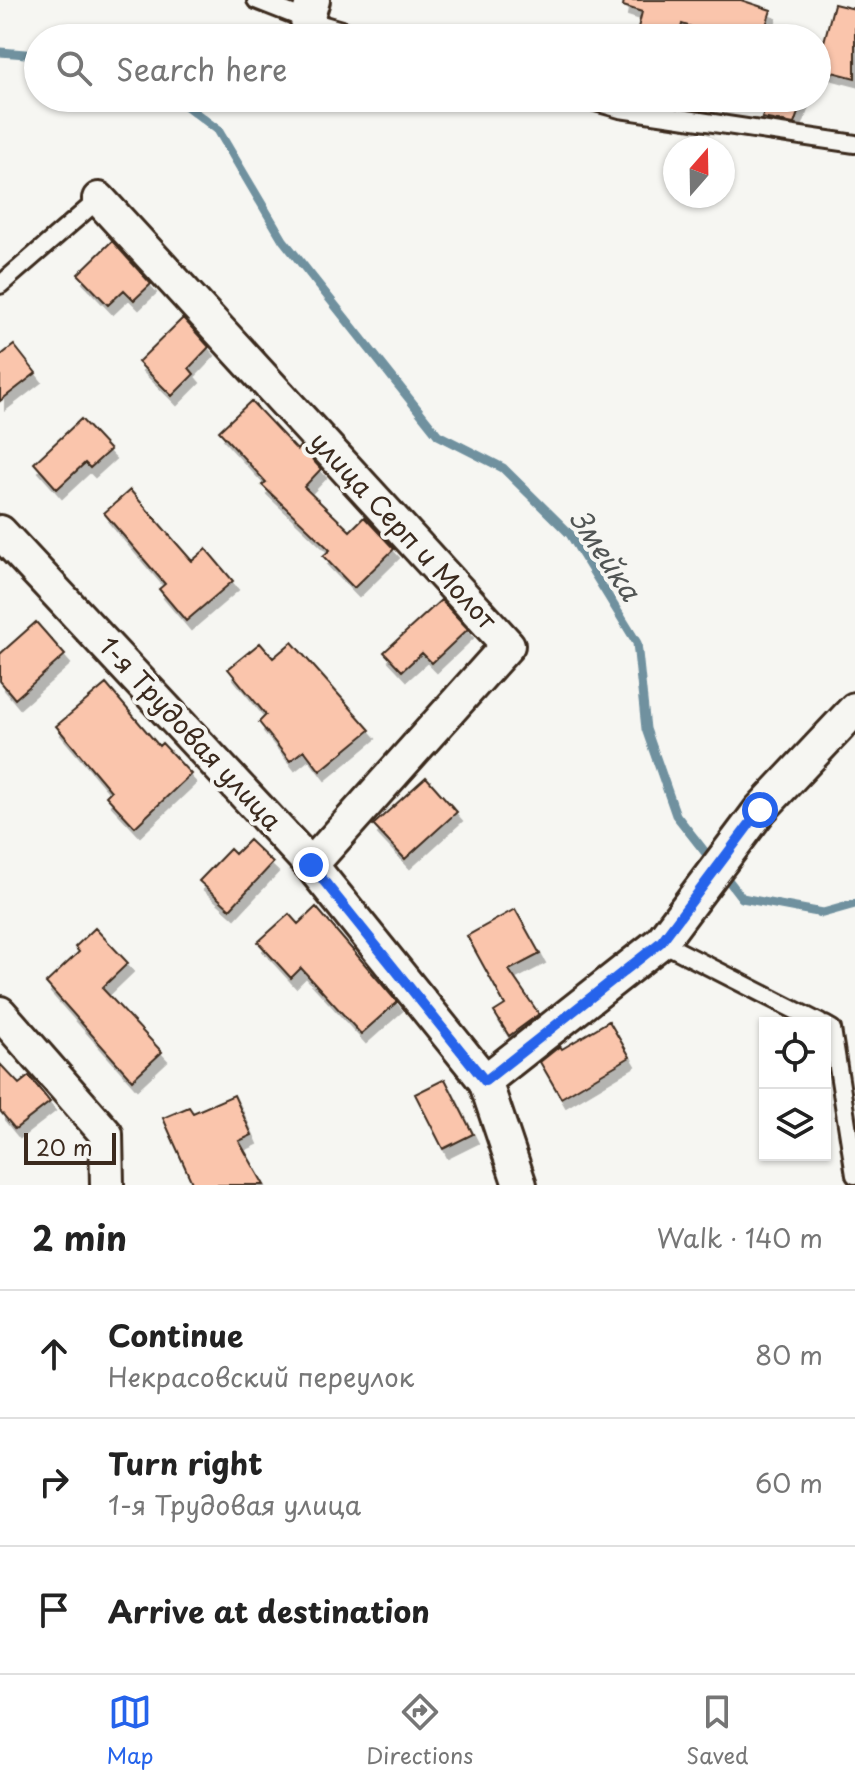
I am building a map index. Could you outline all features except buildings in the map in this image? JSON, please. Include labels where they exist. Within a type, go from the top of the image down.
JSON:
[{"type":"street","name":"улица Серп и Молот","points":[[99,199],[508,645],[311,865]]},
{"type":"street","name":"1-я Трудовая улица","points":[[0,532],[311,865],[485,1081],[520,1185]]},
{"type":"street","points":[[485,1081],[668,934],[760,810],[855,709]]},
{"type":"street","points":[[0,1013],[106,1134],[107,1185]]},
{"type":"lane","points":[[256,0],[310,10],[340,24]]},
{"type":"lane","points":[[640,112],[855,144]]},
{"type":"lane","points":[[0,285],[99,199]]},
{"type":"lane","points":[[668,934],[811,1017]]},
{"type":"lane","points":[[831,1028],[855,1175]]},
{"type":"waterway","name":"Змейка","points":[[0,52],[24,54]]},
{"type":"waterway","name":"Змейка","points":[[194,112],[218,130],[283,240],[438,435],[503,468],[570,534],[637,643],[646,729],[676,815],[712,861]]},
{"type":"waterway","name":"Змейка","points":[[722,872],[742,898],[823,913],[855,904]]},
{"type":"route","points":[[311,865],[485,1081],[661,942],[760,810]]}]
